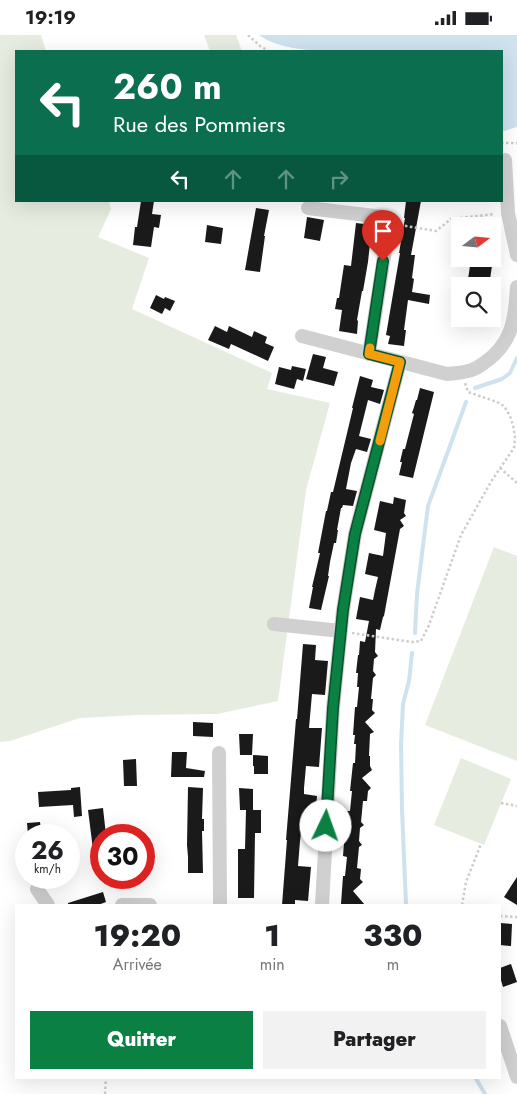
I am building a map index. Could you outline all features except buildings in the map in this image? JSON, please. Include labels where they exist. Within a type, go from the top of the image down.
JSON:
[{"type":"street","points":[[508,158],[508,213],[517,255]]},
{"type":"street","points":[[308,208],[382,217],[389,224],[369,354]]},
{"type":"street","points":[[302,336],[447,374],[462,372],[474,369],[494,356],[508,339],[516,313],[517,287]]},
{"type":"street","points":[[322,904],[333,708],[343,610],[355,534],[400,362]]},
{"type":"street","points":[[274,624],[341,631]]},
{"type":"street","points":[[219,753],[220,904]]},
{"type":"street","points":[[37,889],[47,904]]},
{"type":"street","points":[[501,1029],[517,1077]]},
{"type":"path","points":[[248,35],[267,50]]},
{"type":"path","points":[[503,143],[517,143]]},
{"type":"path","points":[[389,224],[436,231],[450,219],[508,213]]},
{"type":"path","points":[[341,631],[412,642],[421,641],[429,625],[461,535],[500,468],[514,448],[515,435],[510,415],[498,402],[468,392],[462,372]]},
{"type":"path","points":[[500,468],[517,483]]},
{"type":"path","points":[[501,803],[517,806]]},
{"type":"path","points":[[462,904],[466,883],[480,844]]},
{"type":"path","points":[[501,916],[517,917]]},
{"type":"path","points":[[104,1094],[106,1079]]},
{"type":"shaded area","points":[[0,35],[41,35],[46,50],[15,50],[15,202],[109,202],[111,209],[98,237],[149,258],[132,309],[272,373],[267,389],[330,403],[306,490],[278,701],[217,714],[80,718],[10,741],[0,742]]},
{"type":"shaded area","points":[[204,35],[236,35],[242,50],[210,50]]},
{"type":"shaded area","points":[[494,547],[517,556],[517,761],[425,725]]},
{"type":"shaded area","points":[[461,758],[511,779],[484,845],[434,825]]},
{"type":"water","points":[[259,35],[517,35],[517,127],[503,131],[503,50],[306,50],[272,42]]},
{"type":"waterway","points":[[475,388],[502,379],[510,373],[517,358]]},
{"type":"waterway","points":[[415,633],[417,594],[428,506],[466,402]]},
{"type":"waterway","points":[[406,904],[401,744],[403,704],[409,681],[412,653]]},
{"type":"waterway","points":[[476,1079],[485,1094]]},
{"type":"slow traffic","points":[[370,348],[369,354],[400,362],[380,441]]},
{"type":"route","points":[[326,826],[333,708],[343,610],[355,534],[400,362],[369,354],[383,261]]}]
